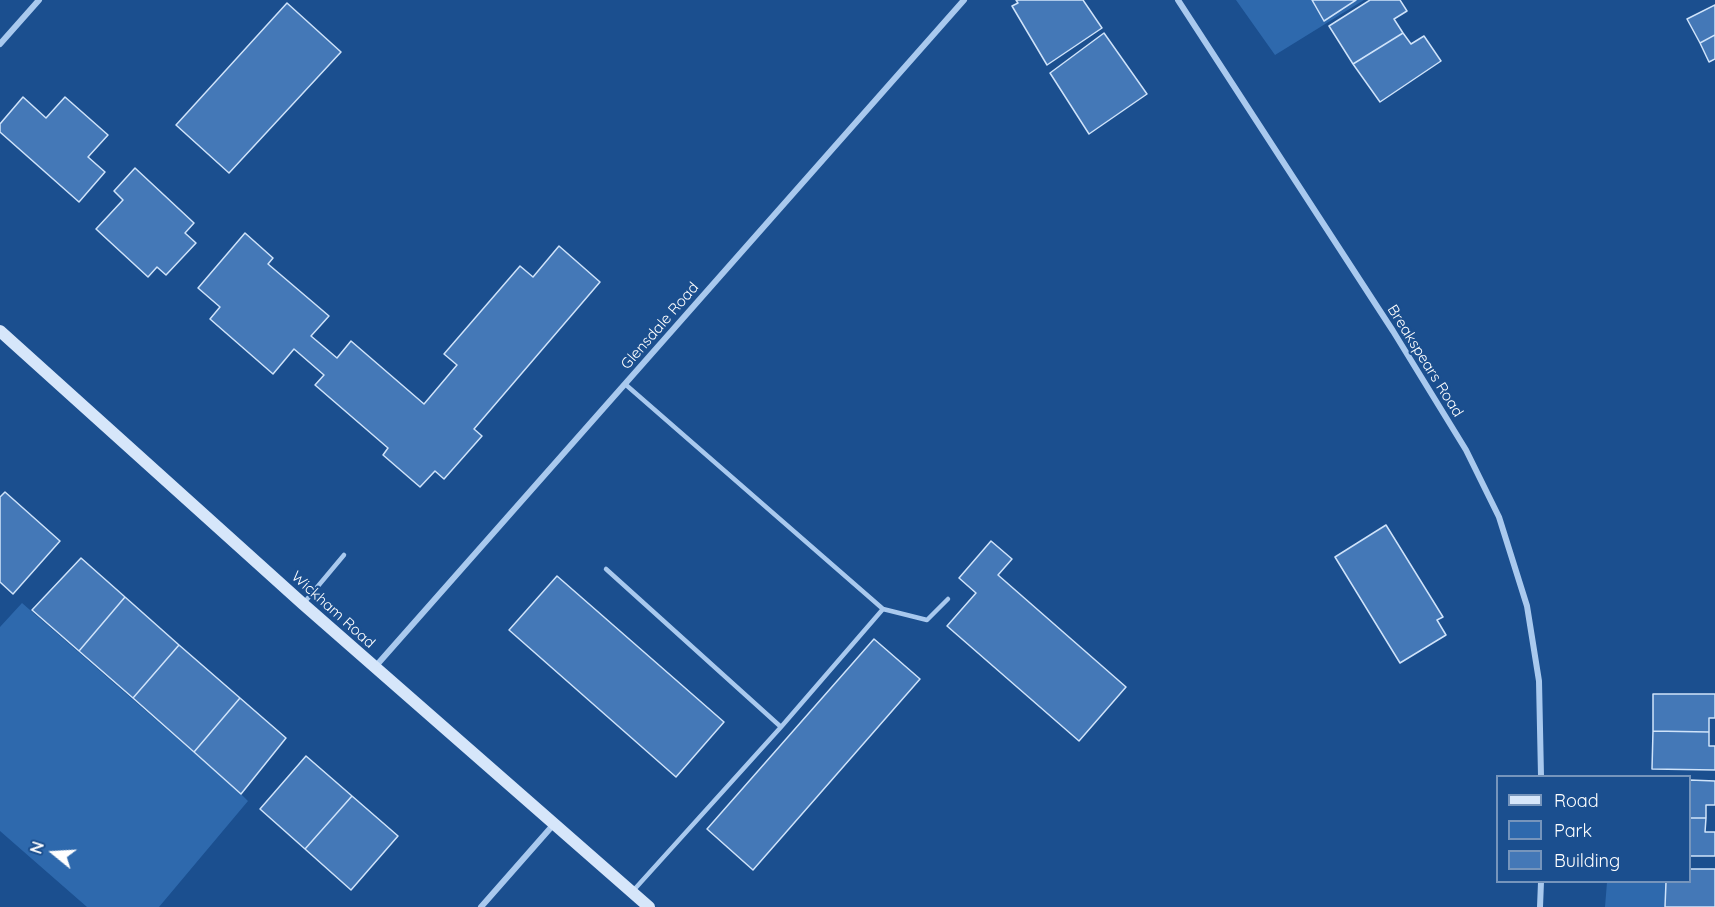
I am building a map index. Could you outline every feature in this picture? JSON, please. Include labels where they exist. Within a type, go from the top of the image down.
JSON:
[{"type":"street","points":[[0,44],[39,0]]},
{"type":"street","name":"Glensdale Road","points":[[375,667],[964,0]]},
{"type":"street","name":"Breakspears Road","points":[[1178,0],[1405,351],[1466,450],[1499,517],[1527,606],[1539,681],[1541,775]]},
{"type":"street","name":"Wickham Road","points":[[0,331],[303,604],[649,907]]},
{"type":"street","points":[[481,907],[554,824]]},
{"type":"street","points":[[1540,907],[1541,883]]},
{"type":"lane","points":[[625,384],[883,609],[927,620],[948,599]]},
{"type":"lane","points":[[303,604],[344,555]]},
{"type":"lane","points":[[606,569],[781,727]]},
{"type":"lane","points":[[632,892],[781,727],[883,609]]},
{"type":"green space","points":[[1236,0],[1364,0],[1275,55]]},
{"type":"green space","points":[[22,603],[248,801],[159,907],[87,907],[0,831],[0,627]]},
{"type":"green space","points":[[1607,883],[1666,883],[1665,907],[1605,907]]},
{"type":"building","points":[[1016,0],[1083,0],[1102,28],[1047,65],[1012,6],[1018,3]]},
{"type":"building","points":[[1312,0],[1356,0],[1324,21]]},
{"type":"building","points":[[1370,0],[1400,0],[1407,11],[1394,19],[1403,33],[1353,64],[1329,26]]},
{"type":"building","points":[[287,3],[341,52],[229,173],[176,125]]},
{"type":"building","points":[[1715,5],[1715,35],[1700,43],[1687,19]]},
{"type":"building","points":[[1104,33],[1147,94],[1089,134],[1050,73]]},
{"type":"building","points":[[1403,33],[1411,44],[1424,36],[1441,61],[1380,102],[1353,64]]},
{"type":"building","points":[[1715,35],[1715,59],[1709,62],[1700,43]]},
{"type":"building","points":[[23,97],[46,118],[65,97],[108,135],[88,157],[105,172],[79,202],[0,132],[0,124]]},
{"type":"building","points":[[135,168],[194,223],[185,233],[196,243],[166,275],[157,267],[148,277],[96,229],[123,200],[114,191]]},
{"type":"building","points":[[245,233],[273,258],[268,264],[329,316],[311,336],[337,358],[351,341],[424,404],[457,365],[444,354],[520,266],[533,277],[559,246],[600,282],[474,429],[482,436],[444,479],[435,471],[420,487],[383,455],[388,448],[315,385],[324,375],[294,349],[273,374],[210,319],[220,307],[198,288]]},
{"type":"building","points":[[5,492],[60,541],[13,594],[0,582],[0,497]]},
{"type":"building","points":[[1386,525],[1443,617],[1437,620],[1446,635],[1400,663],[1335,557]]},
{"type":"building","points":[[991,541],[1012,559],[998,575],[1126,687],[1079,741],[947,626],[976,593],[959,578]]},
{"type":"building","points":[[81,558],[125,597],[79,651],[32,610]]},
{"type":"building","points":[[557,576],[724,722],[676,777],[509,630]]},
{"type":"building","points":[[125,597],[179,645],[133,698],[79,651]]},
{"type":"building","points":[[874,639],[920,679],[753,870],[707,829]]},
{"type":"building","points":[[179,645],[240,698],[194,752],[133,698]]},
{"type":"building","points":[[1653,694],[1715,694],[1715,718],[1709,718],[1709,732],[1653,731]]},
{"type":"building","points":[[240,698],[286,738],[241,794],[194,752]]},
{"type":"building","points":[[1653,731],[1709,732],[1709,746],[1715,746],[1715,770],[1652,769]]},
{"type":"building","points":[[306,756],[352,796],[305,849],[260,809]]},
{"type":"building","points":[[1691,780],[1715,781],[1715,805],[1706,805],[1706,818],[1691,818]]},
{"type":"building","points":[[352,796],[398,836],[351,890],[305,849]]},
{"type":"building","points":[[1691,818],[1706,818],[1705,832],[1715,832],[1715,856],[1691,856]]},
{"type":"building","points":[[1691,869],[1715,869],[1715,907],[1665,907],[1666,883],[1691,883]]}]
